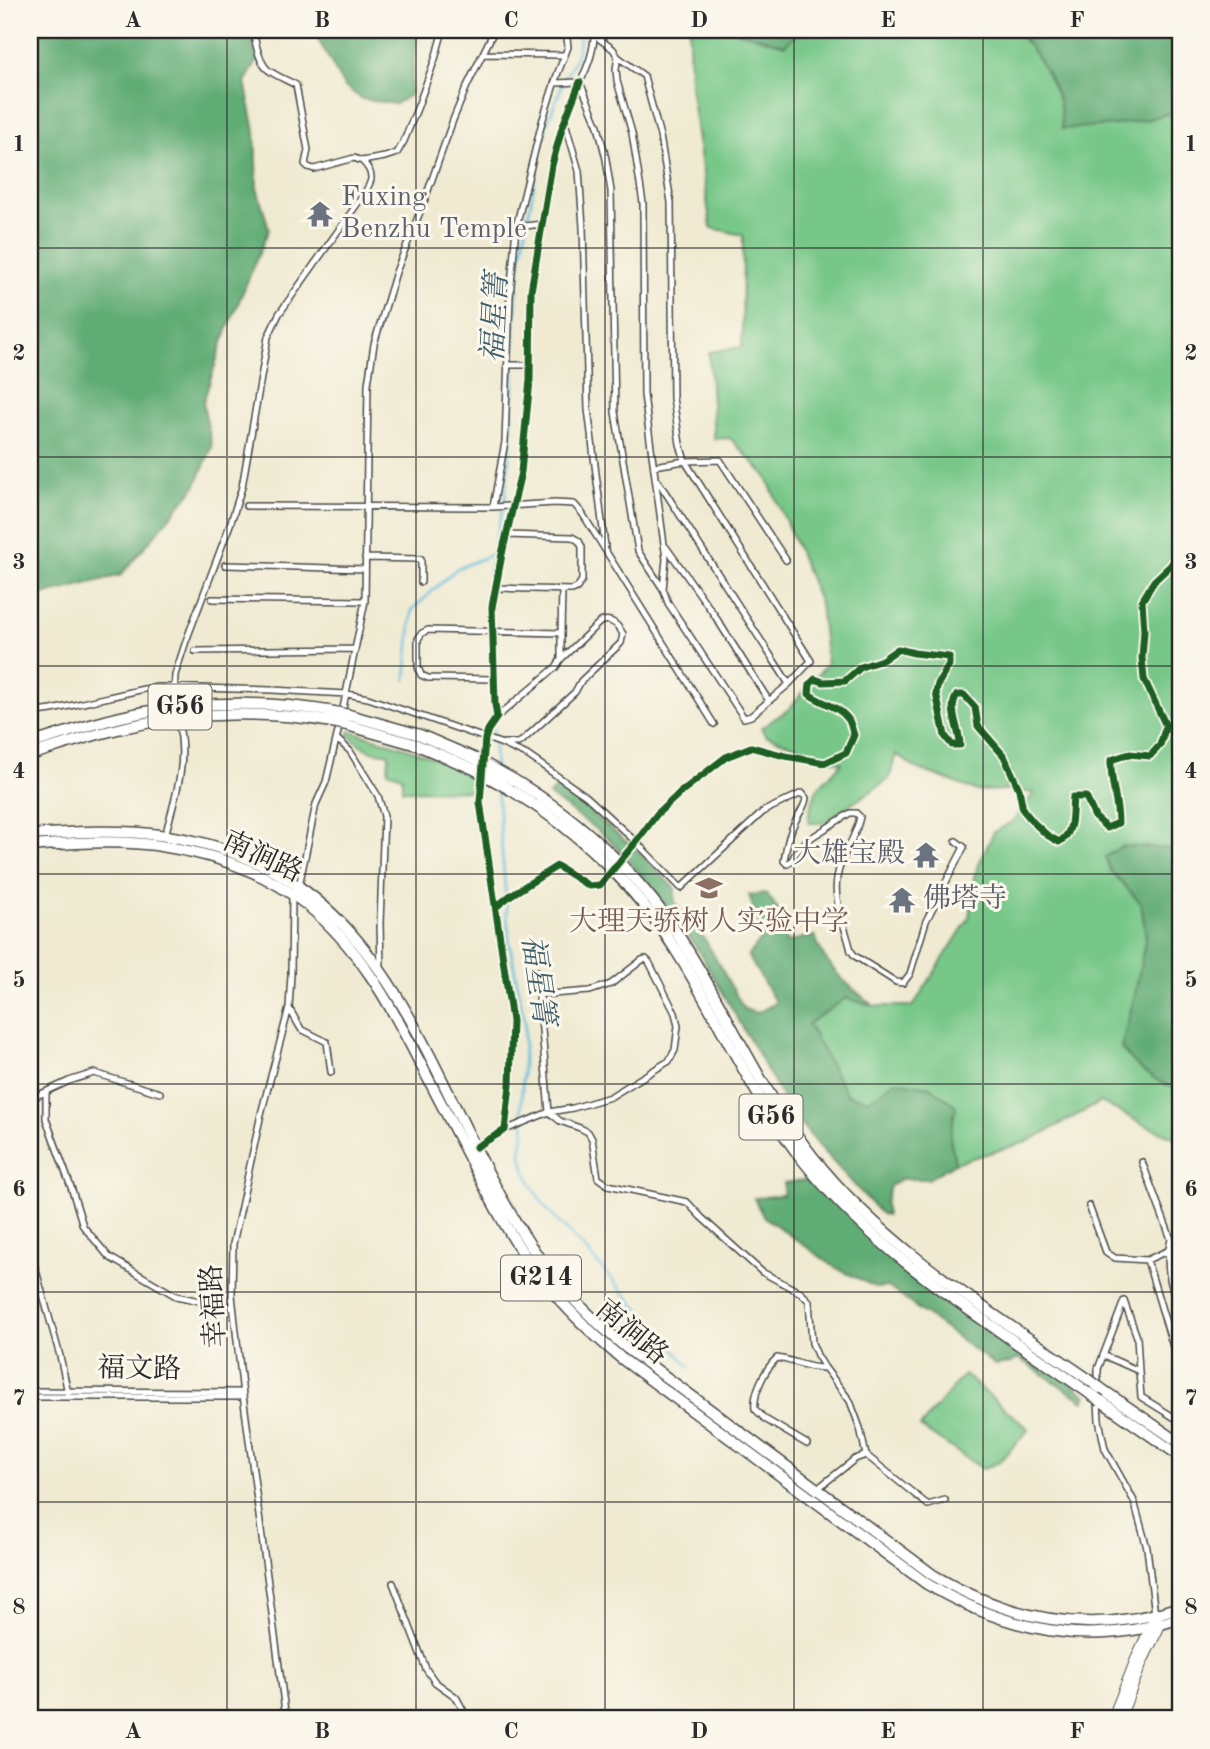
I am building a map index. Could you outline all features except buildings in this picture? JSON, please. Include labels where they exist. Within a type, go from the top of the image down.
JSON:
[{"type":"highway","name":"G56","points":[[30,744],[114,719],[175,708],[263,704],[348,720],[475,764],[561,811],[626,870],[655,903],[692,957],[782,1114],[812,1156],[847,1196],[920,1261],[1180,1443]]},
{"type":"highway","name":"G56","points":[[30,755],[116,729],[176,718],[225,714],[333,717]]},
{"type":"highway","name":"G56","points":[[513,785],[583,843],[647,909],[684,962],[769,1113],[804,1163],[834,1198],[920,1275],[1180,1456]]},
{"type":"highway","name":"南涧路","points":[[30,835],[120,832],[193,841],[234,853],[267,867],[296,890],[329,909],[381,971],[414,1027],[502,1220],[531,1265],[557,1297],[600,1340],[927,1584],[971,1608],[1001,1620],[1063,1632],[1126,1631],[1156,1623]]},
{"type":"highway","name":"南涧路","points":[[30,846],[108,842],[178,849],[247,869],[296,890],[307,905],[350,947],[378,985],[471,1150],[529,1244],[570,1295],[607,1332],[933,1575],[962,1591],[990,1604],[1034,1617],[1080,1622],[1156,1623]]},
{"type":"highway","name":"G214","points":[[1156,1623],[1180,1607]]},
{"type":"highway","name":"G214","points":[[1156,1623],[1180,1618]]},
{"type":"main road","points":[[1112,1719],[1136,1658],[1156,1623]]},
{"type":"main road","points":[[1120,1719],[1156,1623]]},
{"type":"street","points":[[174,699],[175,675],[242,487],[268,337],[279,314],[371,183],[372,175],[362,161],[354,158],[314,169],[305,164],[308,149],[296,85],[263,64],[253,30]]},
{"type":"street","points":[[362,161],[397,152],[404,141],[435,60],[443,30]]},
{"type":"street","name":"幸福路","points":[[286,1719],[233,1308],[233,1244],[261,1114],[289,1009],[296,890],[316,804],[326,782],[337,739],[365,601],[368,384],[374,344],[396,272],[453,120],[467,86],[497,30]]},
{"type":"street","points":[[495,507],[505,442],[510,296],[519,226],[541,122],[568,47],[566,30]]},
{"type":"street","points":[[580,82],[597,126],[611,191],[615,412],[638,551],[663,589],[668,603],[744,718],[751,716],[789,684],[811,661],[685,461],[673,398],[671,202],[663,149],[644,76],[618,57],[594,32]]},
{"type":"street","points":[[498,717],[495,704],[492,607],[511,505],[522,472],[530,365],[531,291],[552,165],[565,122],[589,64],[594,32]]},
{"type":"street","points":[[483,54],[565,55]]},
{"type":"street","points":[[618,57],[617,81],[632,133],[643,203],[644,395],[666,559],[663,589]]},
{"type":"street","points":[[556,82],[580,82]]},
{"type":"street","points":[[565,122],[579,171],[588,409],[606,551]]},
{"type":"street","points":[[519,226],[542,224]]},
{"type":"street","points":[[508,365],[530,365]]},
{"type":"street","points":[[654,466],[685,461],[720,460],[786,560]]},
{"type":"street","points":[[656,478],[789,684]]},
{"type":"street","points":[[246,506],[366,508],[574,504],[714,724]]},
{"type":"street","points":[[495,588],[575,590],[582,583],[582,547],[579,541],[572,537],[506,535]]},
{"type":"street","points":[[664,544],[713,612],[769,701]]},
{"type":"street","points":[[627,852],[656,814],[726,757],[751,747],[825,762],[846,753],[854,735],[848,718],[833,706],[810,694],[810,684],[815,679],[823,682],[845,681],[861,667],[882,660],[898,649],[949,657],[949,664],[936,693],[945,736],[953,745],[960,745],[953,700],[957,695],[964,695],[975,706],[978,726],[1004,756],[1019,789],[1023,810],[1048,835],[1059,842],[1066,838],[1071,828],[1073,797],[1086,797],[1095,817],[1107,828],[1118,823],[1111,760],[1129,754],[1150,756],[1160,745],[1166,726],[1144,679],[1142,601],[1154,581],[1171,565],[1180,550]]},
{"type":"street","points":[[365,558],[421,559],[421,582]]},
{"type":"street","points":[[225,565],[365,569]]},
{"type":"street","points":[[561,659],[562,590]]},
{"type":"street","points":[[212,599],[365,601]]},
{"type":"street","points":[[500,743],[522,741],[575,692],[580,681],[621,643],[623,634],[612,621],[600,622],[556,667],[498,717],[488,730],[480,802],[499,905],[512,1021],[510,1085],[505,1130]]},
{"type":"street","points":[[495,679],[428,678],[421,675],[418,667],[418,639],[425,631],[561,634]]},
{"type":"street","points":[[195,651],[355,649]]},
{"type":"street","points":[[30,713],[144,689],[174,687],[346,694],[368,698],[517,749],[527,755],[586,796],[681,888],[764,811],[802,793],[806,798],[806,805],[794,822],[784,861],[787,864],[806,841],[850,813],[856,813],[860,817],[857,831],[838,871],[837,904],[851,951],[855,956],[896,982],[903,983],[910,974],[926,921],[964,847],[956,841]]},
{"type":"street","points":[[165,836],[182,758],[179,727]]},
{"type":"street","points":[[337,739],[350,751],[378,796],[384,816],[381,971]]},
{"type":"street","points":[[499,905],[557,866],[589,886],[600,886],[605,880]]},
{"type":"street","points":[[471,1150],[528,1119],[610,1097],[669,1061],[675,1050],[678,1026],[676,1013],[646,959],[611,984],[590,991],[539,996]]},
{"type":"street","points":[[537,971],[549,1112],[560,1121],[587,1132],[592,1139],[598,1178],[608,1185],[687,1202],[762,1272],[801,1293],[809,1301],[813,1343],[817,1355],[850,1401],[866,1455],[928,1505],[945,1500]]},
{"type":"street","points":[[289,1009],[301,1029],[327,1042],[331,1072]]},
{"type":"street","points":[[30,1099],[94,1073],[160,1093]]},
{"type":"street","points":[[46,1092],[46,1119],[83,1226],[109,1257],[176,1296],[233,1308]]},
{"type":"street","points":[[1142,1162],[1171,1238],[1167,1251],[1168,1262],[1175,1298],[1180,1307]]},
{"type":"street","points":[[1089,1206],[1106,1252],[1115,1258],[1147,1260],[1167,1251],[1180,1250]]},
{"type":"street","points":[[1147,1260],[1180,1364]]},
{"type":"street","points":[[35,1267],[68,1394]]},
{"type":"street","points":[[1156,1623],[1147,1548],[1134,1501],[1105,1449],[1099,1420],[1098,1369],[1124,1301],[1136,1337],[1141,1397],[1180,1421]]},
{"type":"street","points":[[1103,1356],[1139,1371]]},
{"type":"street","points":[[807,1444],[765,1419],[755,1409],[754,1401],[766,1373],[777,1358],[789,1359],[816,1369],[825,1368]]},
{"type":"street","name":"福文路","points":[[31,1392],[239,1398],[243,1395]]},
{"type":"street","points":[[817,1489],[855,1459],[866,1455]]},
{"type":"street","points":[[393,1583],[426,1669],[435,1682],[456,1696],[468,1719]]},
{"type":"green space","points":[[30,30],[248,30],[257,61],[245,82],[255,131],[257,188],[269,229],[223,340],[203,403],[212,447],[195,487],[121,575],[30,598]]},
{"type":"green space","points":[[313,30],[418,30],[410,95],[395,104],[362,99],[344,86]]},
{"type":"green space","points":[[689,30],[734,30],[785,45],[801,30],[1014,30],[1035,54],[1059,101],[1115,125],[1180,110],[1180,849],[1149,848],[1110,870],[1141,903],[1146,937],[1121,1048],[1147,1074],[1180,1089],[1180,1140],[1101,1102],[1027,1142],[955,1163],[950,1137],[869,1100],[847,1095],[807,1023],[846,998],[875,1006],[913,1006],[969,918],[974,877],[994,832],[1012,822],[1034,793],[1009,790],[977,791],[914,767],[896,754],[889,779],[823,823],[808,823],[817,789],[842,763],[765,735],[761,728],[789,709],[827,664],[820,604],[766,476],[730,438],[714,439],[709,352],[742,347],[743,235],[711,228],[690,86]]},
{"type":"green space","points":[[734,30],[801,30],[785,45]]},
{"type":"green space","points":[[1014,30],[1180,30],[1180,110],[1115,125],[1062,129],[1059,101],[1052,82],[1034,53]]},
{"type":"green space","points":[[350,731],[412,750],[472,774],[476,791],[402,790],[402,776],[388,771],[389,754],[368,750],[348,735]]},
{"type":"green space","points":[[559,786],[640,853],[675,889],[675,903],[704,938],[744,1009],[757,1013],[776,1003],[748,956],[763,937],[749,895],[766,893],[778,909],[786,943],[815,936],[831,967],[874,1006],[846,998],[808,1024],[847,1095],[869,1100],[895,1081],[931,1087],[956,1106],[950,1137],[955,1163],[928,1179],[901,1179],[890,1186],[885,1204],[887,1215],[881,1214],[791,1112],[700,953],[658,894],[609,839],[549,795]]},
{"type":"green space","points":[[1122,846],[1180,849],[1180,1089],[1147,1074],[1121,1048],[1135,995],[1146,936],[1141,903],[1110,870],[1105,857]]},
{"type":"green space","points":[[805,1180],[1087,1396],[1084,1401],[1018,1358],[1011,1363],[995,1365],[888,1287],[877,1288],[836,1268],[763,1216],[754,1198],[783,1195],[784,1183]]},
{"type":"green space","points":[[964,1374],[1029,1429],[999,1462],[983,1469],[920,1427]]},
{"type":"waterway","name":"福星箐","points":[[490,574],[505,501],[514,392],[514,329],[519,269],[540,149],[564,80],[577,55],[581,30]]},
{"type":"waterway","points":[[406,680],[412,610],[456,569],[493,554]]},
{"type":"waterway","name":"福星箐","points":[[492,707],[493,721]]},
{"type":"waterway","name":"福星箐","points":[[493,728],[495,766]]},
{"type":"waterway","name":"福星箐","points":[[497,787],[509,940],[525,1024],[521,1107],[525,1129],[521,1153],[526,1172],[549,1212],[690,1367]]},
{"type":"cycle path","points":[[476,1147],[505,1130],[510,1085],[512,1021],[480,802],[485,739],[497,717],[492,607],[521,472],[530,380],[531,291],[552,165],[562,128],[580,82]]},
{"type":"cycle path","points":[[496,907],[557,866],[589,886],[600,885],[657,814],[726,757],[751,747],[825,763],[846,753],[854,735],[849,721],[840,711],[809,694],[810,684],[815,679],[823,682],[845,681],[861,667],[882,660],[898,649],[949,657],[949,665],[936,693],[945,736],[952,745],[960,745],[953,706],[957,695],[964,695],[975,707],[978,726],[1004,756],[1019,789],[1023,810],[1047,835],[1059,842],[1068,833],[1073,797],[1086,797],[1095,817],[1107,828],[1118,823],[1111,760],[1129,754],[1150,756],[1160,745],[1166,726],[1144,679],[1142,601],[1154,581],[1171,565],[1180,550]]},
{"type":"place","name":"Fuxing Benzhu Temple","points":[[320,214]]},
{"type":"place","name":"大雄宝殿","points":[[926,855]]},
{"type":"place","name":"大理天骄树人实验中学","points":[[709,888]]},
{"type":"place","name":"佛塔寺","points":[[902,900]]}]
